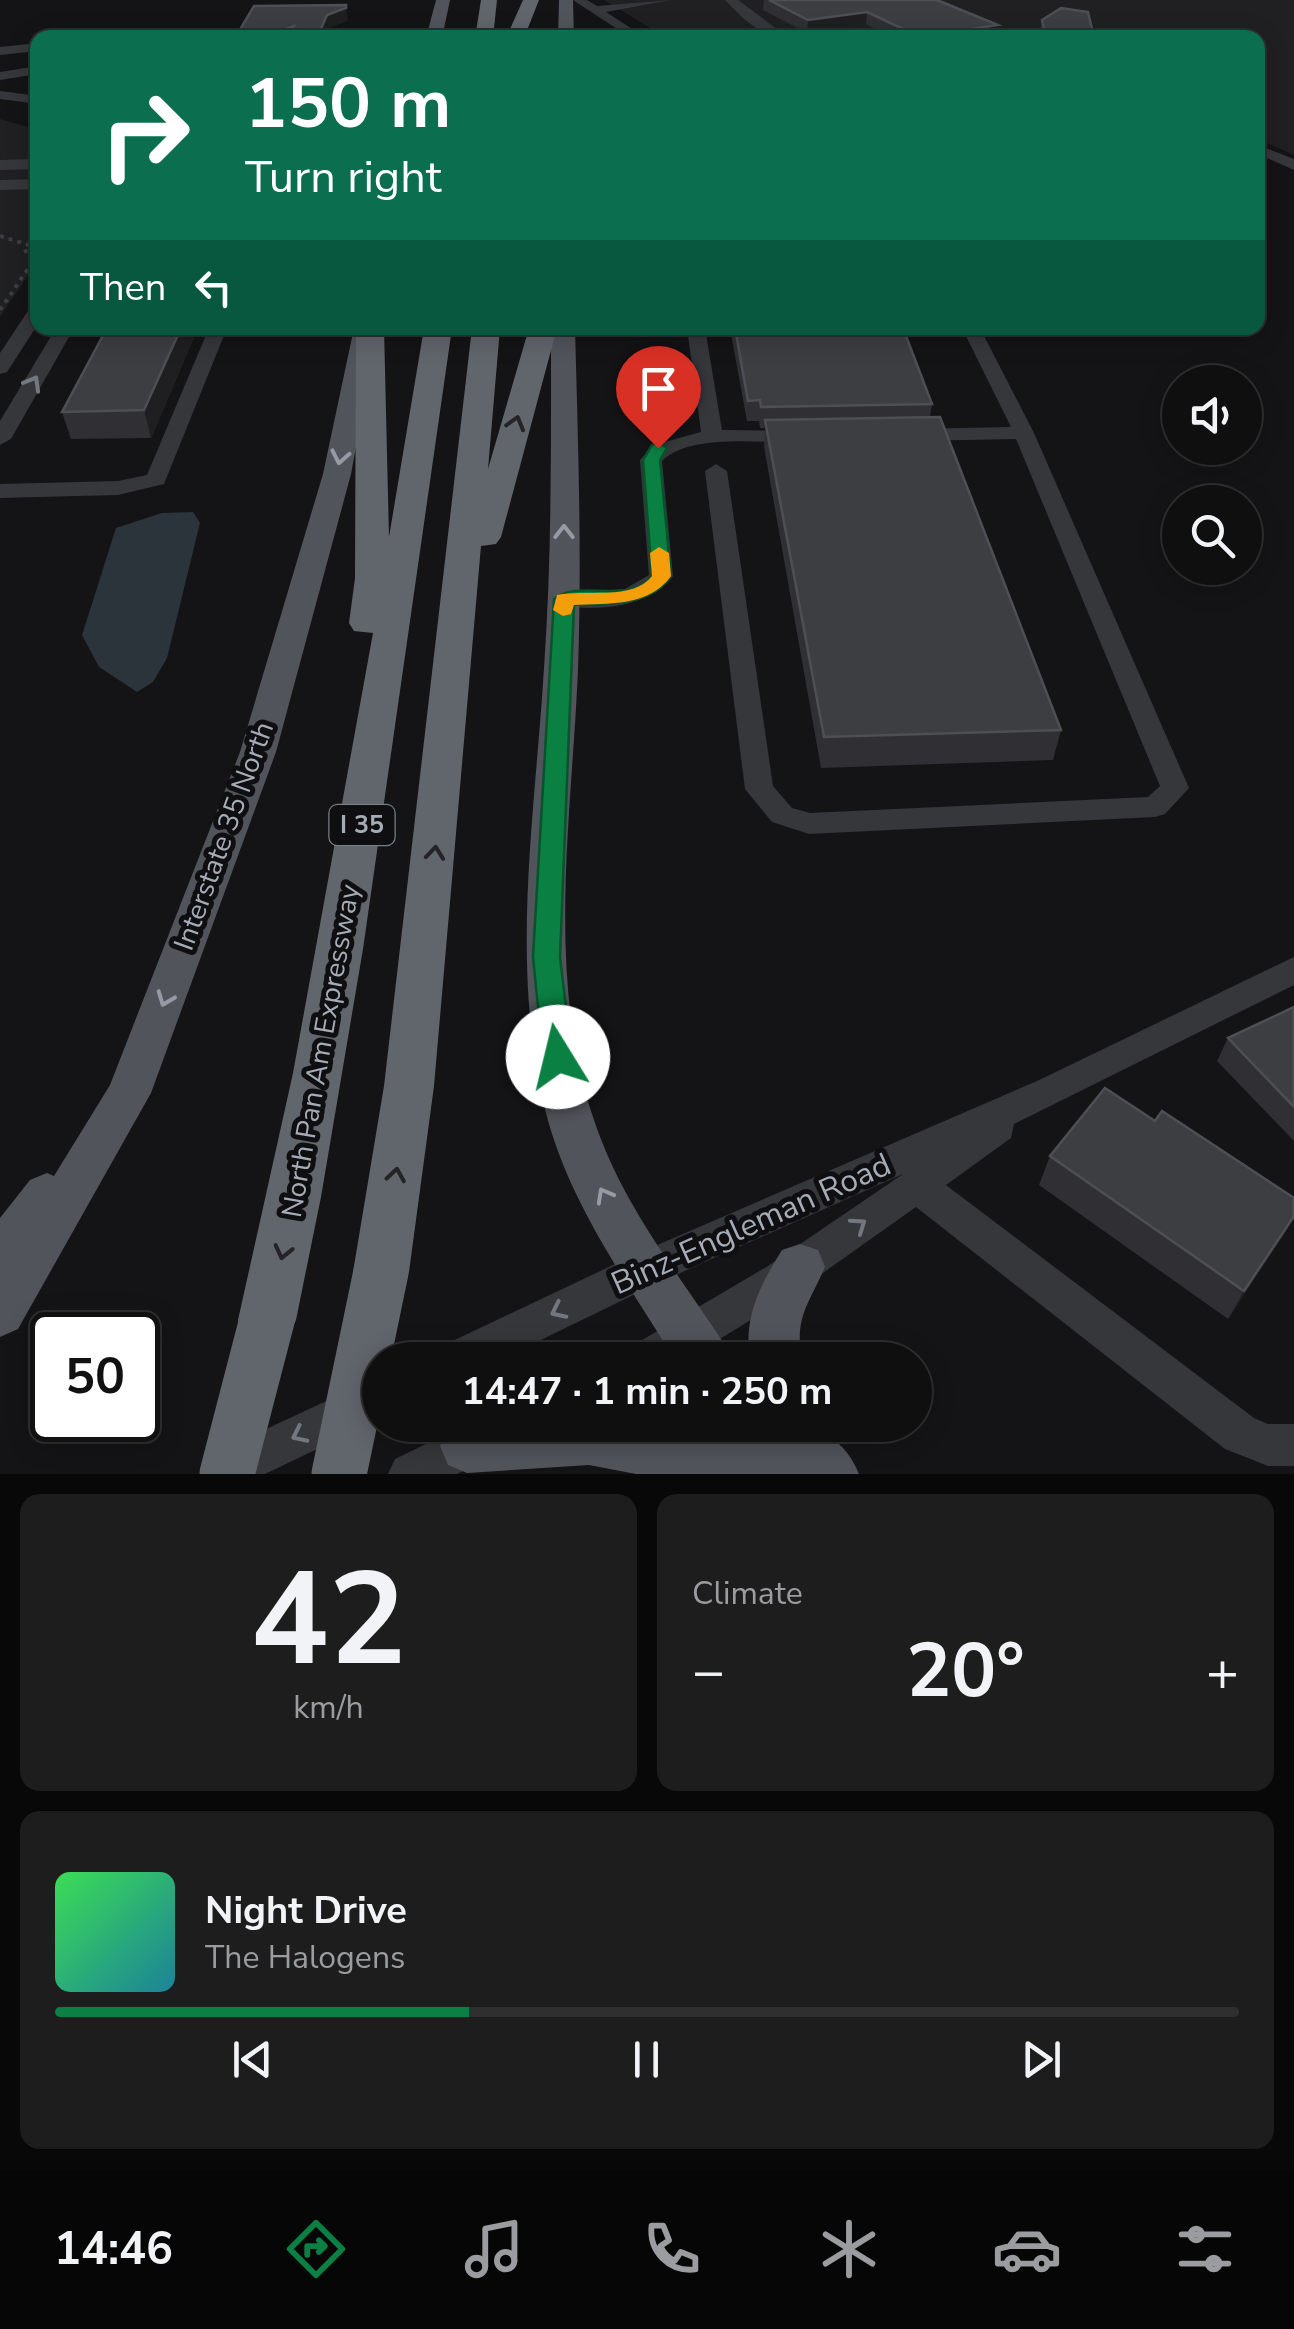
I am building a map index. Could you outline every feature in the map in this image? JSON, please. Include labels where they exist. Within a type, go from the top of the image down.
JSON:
[{"type":"highway","points":[[485,30],[489,0]]},
{"type":"highway","points":[[515,30],[518,0]]},
{"type":"highway","points":[[518,30],[531,0]]},
{"type":"highway","points":[[300,1172],[372,578],[368,335]]},
{"type":"highway","name":"North Pan Am Expressway","points":[[227,1474],[268,1320],[300,1172],[360,834],[437,335]]},
{"type":"highway","name":"I 35","points":[[340,1474],[381,1272],[410,1086],[485,335]]},
{"type":"highway","points":[[454,652],[541,335]]},
{"type":"main road","points":[[436,30],[443,0]]},
{"type":"main road","points":[[566,0],[566,30]]},
{"type":"main road","name":"Interstate 35 North","points":[[0,1312],[133,1084],[258,752],[337,474],[367,335]]},
{"type":"main road","points":[[563,335],[564,599],[546,957],[551,1028],[570,1117],[594,1178],[646,1269],[694,1342]]},
{"type":"main road","points":[[0,1256],[133,1084]]},
{"type":"main road","points":[[772,1342],[775,1305],[800,1266]]},
{"type":"main road","points":[[610,1442],[783,1474]]},
{"type":"main road","points":[[790,1442],[834,1474]]},
{"type":"main road","points":[[816,1442],[834,1474]]},
{"type":"street","points":[[579,0],[627,30]]},
{"type":"street","points":[[594,10],[665,0]]},
{"type":"street","points":[[731,0],[770,30]]},
{"type":"street","points":[[0,51],[30,47]]},
{"type":"street","points":[[0,61],[30,57]]},
{"type":"street","points":[[0,76],[30,71]]},
{"type":"street","points":[[0,95],[30,99]]},
{"type":"street","points":[[0,105],[30,108]]},
{"type":"street","points":[[1265,152],[1294,165]]},
{"type":"street","points":[[0,165],[30,164]]},
{"type":"street","points":[[1265,171],[1294,165]]},
{"type":"street","points":[[0,185],[30,184]]},
{"type":"street","points":[[0,368],[30,321]]},
{"type":"street","points":[[0,439],[61,335]]},
{"type":"street","points":[[0,491],[118,488],[156,479],[215,335]]},
{"type":"street","points":[[697,335],[714,439]]},
{"type":"street","points":[[716,471],[759,790],[782,815],[810,824],[1155,808],[1175,788],[1024,433],[975,335]]},
{"type":"street","points":[[888,436],[1024,433]]},
{"type":"street","points":[[564,599],[627,596],[653,588],[662,576],[652,460],[658,448],[679,440],[830,436]]},
{"type":"street","name":"Binz-Engleman Road","points":[[494,1342],[646,1269],[1048,1092],[1294,970]]},
{"type":"street","name":"Binz-Engleman Road","points":[[705,1342],[800,1266],[1048,1092]]},
{"type":"street","points":[[916,1186],[1240,1434],[1268,1445],[1294,1444]]},
{"type":"street","points":[[218,1474],[362,1405]]},
{"type":"street","points":[[410,1474],[477,1442]]},
{"type":"path","points":[[0,236],[30,245]]},
{"type":"path","points":[[0,310],[30,265]]},
{"type":"shaded area","points":[[604,0],[1294,0],[1294,155],[1265,142],[1265,30],[653,30]]},
{"type":"shaded area","points":[[0,119],[30,128],[30,272],[0,317]]},
{"type":"shaded area","points":[[193,512],[200,523],[167,658],[153,682],[137,692],[99,667],[82,635],[116,528],[162,513]]},
{"type":"building","points":[[769,0],[937,0],[998,25],[966,30],[905,30],[867,12],[808,20]]},
{"type":"building","points":[[254,6],[346,8],[327,15],[320,30],[292,30],[294,26],[283,30],[240,30]]},
{"type":"building","points":[[1061,8],[1088,12],[1092,30],[1044,30],[1042,20]]},
{"type":"building","points":[[103,335],[178,335],[144,410],[62,412]]},
{"type":"building","points":[[736,335],[906,335],[932,404],[761,407],[760,400],[748,401]]},
{"type":"building","points":[[940,417],[1061,730],[824,737],[765,420]]},
{"type":"building","points":[[1294,1007],[1294,1107],[1228,1038]]},
{"type":"building","points":[[1105,1088],[1155,1121],[1162,1111],[1294,1198],[1294,1216],[1244,1291],[1050,1156]]},
{"type":"slow traffic","points":[[563,610],[564,599],[627,596],[653,588],[662,576],[659,553]]},
{"type":"route","points":[[558,1057],[551,1028],[546,957],[564,599],[627,596],[653,588],[662,576],[652,460],[658,448]]}]
